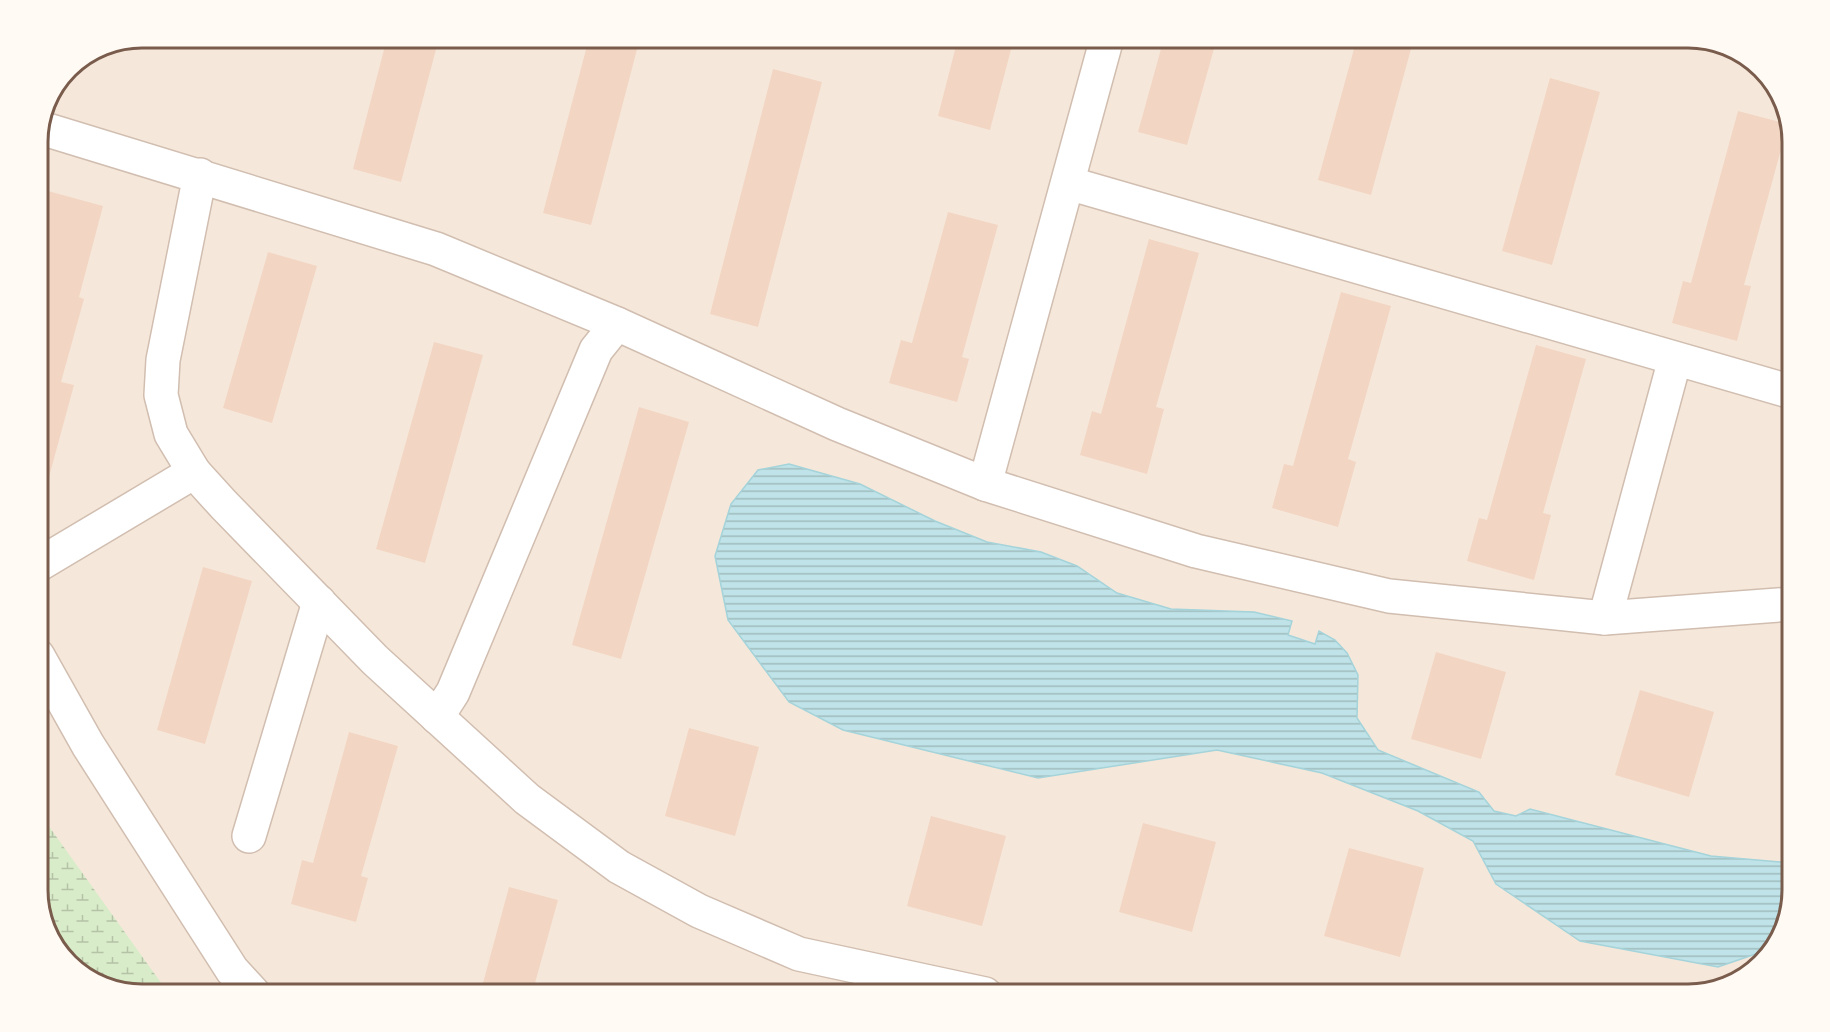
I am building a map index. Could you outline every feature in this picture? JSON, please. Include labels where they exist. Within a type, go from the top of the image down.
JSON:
[{"type":"street","points":[[985,484],[1104,48]]},
{"type":"street","points":[[49,130],[436,249],[617,324],[837,424],[985,484],[1196,551],[1389,596],[1605,618],[1782,605]]},
{"type":"street","points":[[200,176],[163,360],[161,395],[171,434],[194,472],[375,660],[545,812],[619,867],[699,911],[800,954],[939,984]]},
{"type":"street","points":[[1068,183],[1782,389]]},
{"type":"street","points":[[437,717],[453,692],[596,350],[617,324]]},
{"type":"street","points":[[1605,618],[1675,358]]},
{"type":"street","points":[[48,559],[194,472]]},
{"type":"street","points":[[249,836],[319,602]]},
{"type":"street","points":[[48,673],[113,784],[232,970],[245,984]]},
{"type":"shaded area","points":[[1688,48],[1713,51],[1724,55],[1745,67],[1763,85],[1777,112],[1782,135],[1782,890],[1779,915],[1775,926],[1763,947],[1745,965],[1713,981],[1688,984],[142,984],[117,981],[106,977],[85,965],[67,947],[53,920],[48,897],[48,135],[51,117],[58,100],[67,85],[80,71],[112,53],[129,49]]},
{"type":"green space","points":[[48,825],[162,984],[129,983],[106,977],[85,965],[67,947],[53,920],[48,897]]},
{"type":"water","points":[[789,464],[860,484],[935,521],[987,542],[1041,552],[1077,566],[1117,593],[1171,609],[1254,612],[1292,621],[1288,635],[1315,644],[1319,631],[1335,640],[1347,653],[1358,675],[1357,718],[1378,750],[1479,792],[1494,811],[1516,816],[1530,809],[1711,856],[1782,862],[1781,903],[1775,926],[1758,953],[1718,967],[1580,941],[1496,884],[1473,841],[1418,811],[1322,773],[1217,750],[1038,778],[843,730],[789,702],[728,620],[715,556],[731,504],[758,470]]},
{"type":"building","points":[[384,48],[436,48],[401,182],[353,169]]},
{"type":"building","points":[[586,48],[637,48],[591,225],[543,213]]},
{"type":"building","points":[[955,48],[1011,48],[990,130],[938,116]]},
{"type":"building","points":[[1161,48],[1214,48],[1187,145],[1138,132]]},
{"type":"building","points":[[1354,48],[1411,48],[1371,195],[1318,180]]},
{"type":"building","points":[[773,69],[822,82],[758,327],[710,314]]},
{"type":"building","points":[[1550,78],[1600,92],[1552,265],[1502,251]]},
{"type":"building","points":[[1738,111],[1780,122],[1782,146],[1744,285],[1751,286],[1737,341],[1672,323],[1683,281],[1691,283]]},
{"type":"building","points":[[48,191],[103,206],[79,297],[84,299],[61,382],[74,385],[48,481]]},
{"type":"building","points":[[948,212],[998,225],[962,357],[969,359],[957,402],[889,383],[901,340],[912,343]]},
{"type":"building","points":[[1149,239],[1199,253],[1156,407],[1164,409],[1147,474],[1080,455],[1092,411],[1101,414]]},
{"type":"building","points":[[268,252],[317,266],[272,423],[223,408]]},
{"type":"building","points":[[1341,292],[1391,306],[1348,459],[1356,462],[1338,527],[1272,508],[1284,464],[1293,466]]},
{"type":"building","points":[[434,342],[483,355],[425,563],[376,549]]},
{"type":"building","points":[[1536,345],[1586,359],[1543,513],[1551,515],[1534,580],[1467,561],[1479,518],[1487,520]]},
{"type":"building","points":[[639,407],[689,422],[621,659],[572,645]]},
{"type":"building","points":[[203,567],[252,581],[205,744],[157,730]]},
{"type":"building","points":[[1436,652],[1506,672],[1481,759],[1411,739]]},
{"type":"building","points":[[1640,690],[1714,712],[1689,797],[1615,775]]},
{"type":"building","points":[[689,728],[759,747],[735,836],[665,816]]},
{"type":"building","points":[[349,732],[398,746],[361,876],[368,878],[356,922],[291,904],[302,860],[313,863]]},
{"type":"building","points":[[931,816],[1006,836],[982,926],[907,906]]},
{"type":"building","points":[[1143,823],[1216,842],[1192,932],[1119,912]]},
{"type":"building","points":[[1349,848],[1424,868],[1400,957],[1324,936]]},
{"type":"building","points":[[509,887],[558,900],[535,984],[483,984]]}]
